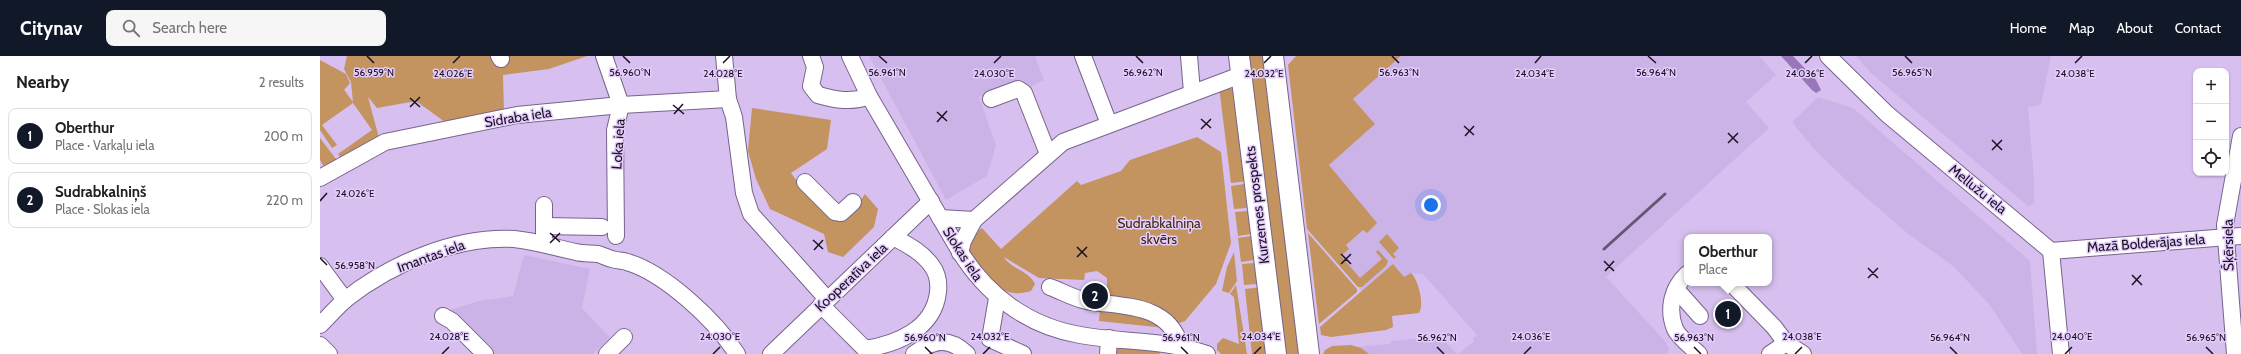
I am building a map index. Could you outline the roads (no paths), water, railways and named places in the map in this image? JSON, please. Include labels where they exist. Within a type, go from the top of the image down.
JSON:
[{"type":"main road","points":[[1273,56],[1309,354]]},
{"type":"main road","name":"Kurzemes prospekts","points":[[1240,66],[1276,354]]},
{"type":"street","name":"Loka iela","points":[[604,56],[621,105],[615,130],[616,236],[627,262]]},
{"type":"street","points":[[811,56],[815,67],[811,86],[818,95],[841,101],[860,100],[869,96]]},
{"type":"street","name":"Slokas iela","points":[[850,56],[869,96],[960,253],[971,269],[997,298],[1023,315],[1047,326],[1079,335],[1108,346],[1177,349],[1207,354]]},
{"type":"street","points":[[1083,56],[1109,124]]},
{"type":"street","points":[[1189,56],[1192,92]]},
{"type":"street","name":"Mellužu iela","points":[[1828,56],[1887,114],[2051,251]]},
{"type":"street","points":[[727,59],[728,99],[734,117],[744,193],[751,214],[867,352],[885,346],[909,334],[930,317],[937,299],[939,284],[933,267],[916,249],[894,237]]},
{"type":"street","points":[[960,253],[963,241],[974,220],[1063,142],[1192,92],[1240,66]]},
{"type":"street","points":[[991,99],[1018,89],[1024,93],[1048,154]]},
{"type":"street","name":"Sidraba iela","points":[[321,176],[385,142],[517,115],[621,105],[728,99]]},
{"type":"street","name":"Šķērsiela","points":[[2235,354],[2225,237],[2226,220],[2241,136]]},
{"type":"street","points":[[805,182],[835,212],[841,213],[853,202]]},
{"type":"street","name":"Kooperatīva iela","points":[[771,354],[930,201]]},
{"type":"street","points":[[544,205],[544,243]]},
{"type":"street","points":[[940,218],[974,220]]},
{"type":"street","points":[[544,226],[602,227]]},
{"type":"street","points":[[598,254],[616,236]]},
{"type":"street","name":"Mazā Bolderājas iela","points":[[2051,251],[2241,236]]},
{"type":"street","name":"Imantas iela","points":[[320,324],[346,300],[372,281],[394,269],[457,244],[491,238],[544,243],[577,252],[598,254],[611,259],[627,262],[650,273],[678,291],[702,312],[727,339],[737,354]]},
{"type":"street","points":[[2051,251],[2061,354]]},
{"type":"street","points":[[320,266],[346,300]]},
{"type":"street","points":[[1684,278],[1672,296],[1672,314],[1676,330],[1698,354]]},
{"type":"street","points":[[1734,286],[1774,327],[1786,343],[1802,354]]},
{"type":"street","points":[[1050,287],[1085,301],[1133,306],[1148,310],[1176,333],[1177,349]]},
{"type":"street","points":[[1676,289],[1700,316]]},
{"type":"street","points":[[997,298],[990,338],[1023,354]]},
{"type":"street","points":[[443,316],[452,321],[485,354]]},
{"type":"street","points":[[607,354],[624,337]]},
{"type":"street","points":[[914,354],[925,345],[948,342],[960,347],[967,354]]},
{"type":"street","points":[[1770,354],[1786,343]]},
{"type":"street","points":[[320,345],[329,354]]},
{"type":"railway","points":[[1604,249],[1665,194]]},
{"type":"place","name":"Sudrabkalniņš","points":[[1095,296]]},
{"type":"place","name":"Oberthur","points":[[1728,314]]},
{"type":"park label","name":"Sudrabkalniņa skvērs","points":[[1159,232]]}]
